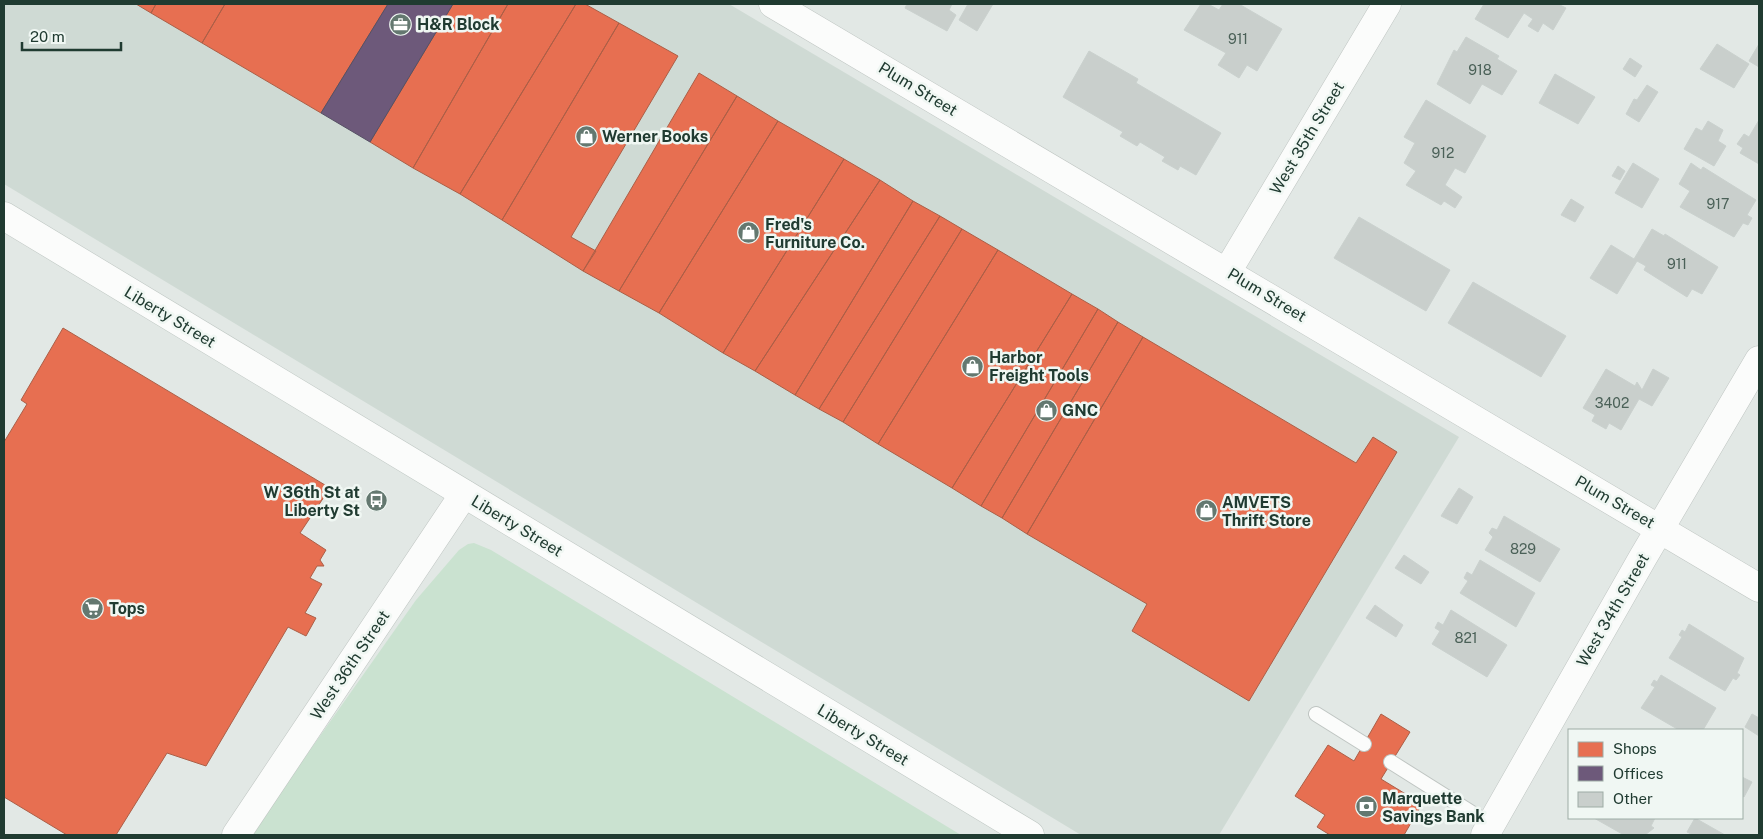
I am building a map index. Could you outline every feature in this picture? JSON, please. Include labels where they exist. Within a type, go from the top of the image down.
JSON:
[{"type":"street","name":"Plum Street","points":[[773,4],[801,11],[1227,272],[1759,588]]},
{"type":"street","name":"West 35th Street","points":[[1227,272],[1387,4]]},
{"type":"street","name":"Liberty Street","points":[[4,216],[1030,835]]},
{"type":"street","name":"West 34th Street","points":[[1488,830],[1660,528],[1759,360]]},
{"type":"street","name":"West 36th Street","points":[[236,835],[464,494]]},
{"type":"lane","points":[[1316,714],[1364,744]]},
{"type":"lane","points":[[1391,762],[1488,830]]},
{"type":"shaded area","points":[[4,4],[729,4],[1459,437],[1219,835],[1081,835],[4,184]]},
{"type":"green space","points":[[474,543],[491,550],[961,835],[250,835],[416,600],[459,550],[468,544]]},
{"type":"building: Shops","points":[[136,4],[156,4],[151,13]]},
{"type":"building: Shops","points":[[156,4],[225,4],[202,43],[151,13]]},
{"type":"building: Shops","points":[[225,4],[388,4],[321,113],[202,43]]},
{"type":"building: Shops","points":[[453,4],[508,4],[413,168],[370,142]]},
{"type":"building: Shops","points":[[508,4],[576,4],[460,194],[413,168]]},
{"type":"building: Shops","points":[[576,4],[585,4],[619,23],[502,220],[460,194]]},
{"type":"building: Shops","points":[[619,23],[678,56],[571,237],[596,251],[583,271],[502,220]]},
{"type":"building: Shops","points":[[699,73],[737,96],[619,291],[583,271]]},
{"type":"building: Shops","points":[[737,96],[778,121],[659,313],[619,291]]},
{"type":"building: Shops","points":[[778,121],[844,159],[723,353],[659,313]]},
{"type":"building: Shops","points":[[844,159],[880,180],[755,371],[723,353]]},
{"type":"building: Shops","points":[[880,180],[913,201],[795,395],[755,371]]},
{"type":"building: Shops","points":[[913,201],[940,216],[819,409],[795,395]]},
{"type":"building: Shops","points":[[940,216],[962,229],[843,422],[819,409]]},
{"type":"building: Shops","points":[[962,229],[998,250],[878,444],[843,422]]},
{"type":"building: Shops","points":[[998,250],[1072,294],[952,488],[878,444]]},
{"type":"building: Shops","points":[[1072,294],[1098,309],[981,506],[952,488]]},
{"type":"building: Shops","points":[[1098,309],[1118,322],[1002,518],[981,506]]},
{"type":"building: Shops","points":[[1118,322],[1143,337],[1027,534],[1002,518]]},
{"type":"building: Shops","points":[[63,328],[330,488],[300,533],[326,550],[320,560],[324,566],[317,566],[310,578],[322,584],[305,613],[316,618],[306,636],[288,627],[206,766],[167,753],[116,835],[67,835],[4,797],[4,442],[27,404],[21,400]]},
{"type":"building: Shops","points":[[1143,337],[1356,463],[1373,437],[1397,452],[1249,701],[1132,631],[1147,604],[1027,534]]},
{"type":"building: Shops","points":[[1381,714],[1410,732],[1381,779],[1422,804],[1404,835],[1330,835],[1317,827],[1325,815],[1295,796],[1328,745],[1354,761]]},
{"type":"building: Offices","points":[[388,4],[453,4],[370,142],[321,113]]},
{"type":"building: Other","points":[[907,4],[952,4],[949,10],[956,15],[947,31],[905,8]]},
{"type":"building: Other","points":[[968,4],[993,4],[977,31],[959,20]]},
{"type":"building: Other","points":[[1201,4],[1208,4],[1219,10],[1223,4],[1239,4],[1282,29],[1257,71],[1247,65],[1239,78],[1218,65],[1226,53],[1184,30]]},
{"type":"building: Other","points":[[1484,4],[1558,4],[1566,8],[1553,30],[1543,23],[1538,32],[1528,26],[1533,19],[1524,13],[1508,38],[1475,19]]},
{"type":"building: Other","points":[[1466,37],[1499,56],[1497,59],[1517,71],[1502,95],[1482,84],[1470,104],[1437,84],[1454,50],[1457,52]]},
{"type":"building: Other","points":[[1717,44],[1749,64],[1734,88],[1700,69]]},
{"type":"building: Other","points":[[1759,44],[1759,67],[1749,61]]},
{"type":"building: Other","points":[[1089,51],[1138,79],[1136,83],[1221,133],[1196,175],[1180,166],[1178,170],[1162,161],[1165,157],[1140,142],[1137,146],[1120,136],[1123,132],[1063,97]]},
{"type":"building: Other","points":[[1630,58],[1642,66],[1635,77],[1623,69]]},
{"type":"building: Other","points":[[1555,74],[1595,97],[1578,124],[1539,103]]},
{"type":"building: Other","points":[[1647,85],[1658,92],[1639,122],[1626,114],[1634,99],[1637,100]]},
{"type":"building: Other","points":[[1426,100],[1486,136],[1465,173],[1455,168],[1445,185],[1462,197],[1455,208],[1444,201],[1441,205],[1406,185],[1416,171],[1404,163],[1415,143],[1404,137]]},
{"type":"building: Other","points":[[1759,120],[1759,164],[1740,153],[1743,148],[1737,144],[1744,134],[1749,137]]},
{"type":"building: Other","points":[[1708,121],[1723,130],[1718,141],[1726,146],[1714,166],[1684,149],[1696,128],[1702,131]]},
{"type":"building: Other","points":[[1633,163],[1659,179],[1642,208],[1615,193]]},
{"type":"building: Other","points":[[1691,163],[1701,170],[1703,167],[1756,200],[1747,215],[1752,218],[1748,225],[1743,223],[1734,237],[1680,207],[1690,191],[1679,184]]},
{"type":"building: Other","points":[[1618,166],[1625,171],[1620,180],[1612,176]]},
{"type":"building: Other","points":[[1571,199],[1584,207],[1575,222],[1561,215]]},
{"type":"building: Other","points":[[1359,217],[1450,270],[1426,311],[1334,258]]},
{"type":"building: Other","points":[[1652,229],[1664,236],[1665,234],[1718,267],[1702,294],[1692,289],[1687,297],[1644,270],[1646,266],[1637,261],[1617,294],[1590,278],[1611,245],[1634,259]]},
{"type":"building: Other","points":[[1473,282],[1566,336],[1541,377],[1448,323]]},
{"type":"building: Other","points":[[1606,369],[1635,386],[1637,382],[1642,390],[1653,369],[1669,378],[1652,406],[1639,399],[1621,430],[1609,423],[1606,429],[1592,421],[1595,415],[1583,408]]},
{"type":"building: Other","points":[[1459,488],[1473,497],[1457,524],[1441,516]]},
{"type":"building: Other","points":[[372,495],[386,504],[382,510],[368,502]]},
{"type":"building: Other","points":[[1504,516],[1560,549],[1540,582],[1485,550],[1493,537],[1489,533],[1492,528],[1497,530]]},
{"type":"building: Other","points":[[1404,555],[1429,572],[1421,584],[1395,568]]},
{"type":"building: Other","points":[[1480,560],[1535,593],[1516,627],[1460,593],[1468,581],[1464,578],[1467,572],[1472,575]]},
{"type":"building: Other","points":[[1375,605],[1403,625],[1396,637],[1366,618]]},
{"type":"building: Other","points":[[1451,610],[1507,645],[1487,677],[1432,644],[1440,631],[1435,628],[1438,622],[1443,625]]},
{"type":"building: Other","points":[[1689,624],[1744,658],[1737,673],[1740,675],[1736,680],[1733,678],[1725,691],[1669,658],[1682,637],[1679,635],[1682,630],[1685,632]]},
{"type":"building: Other","points":[[1661,675],[1716,708],[1704,729],[1677,729],[1641,708],[1655,687],[1651,685],[1654,680],[1657,682]]},
{"type":"building: Other","points":[[1752,714],[1759,718],[1759,736],[1745,727]]},
{"type":"building: Other","points":[[1743,778],[1752,782],[1743,796]]},
{"type":"building: Other","points":[[1596,819],[1654,819],[1651,826],[1654,828],[1645,835],[1624,835]]},
{"type":"building: Other","points":[[1694,819],[1697,819],[1725,835],[1693,835],[1687,832]]},
{"type":"place","name":"H&R Block","points":[[401,24]]},
{"type":"place","name":"Werner Books","points":[[586,136]]},
{"type":"place","name":"Fred's Furniture Co.","points":[[749,233]]},
{"type":"place","name":"Harbor Freight Tools","points":[[973,366]]},
{"type":"place","name":"GNC","points":[[1046,410]]},
{"type":"place","name":"W 36th St at Liberty St","points":[[376,501]]},
{"type":"place","name":"AMVETS Thrift Store","points":[[1206,511]]},
{"type":"place","name":"Tops","points":[[93,608]]},
{"type":"place","name":"Marquette Savings Bank","points":[[1366,807]]}]
